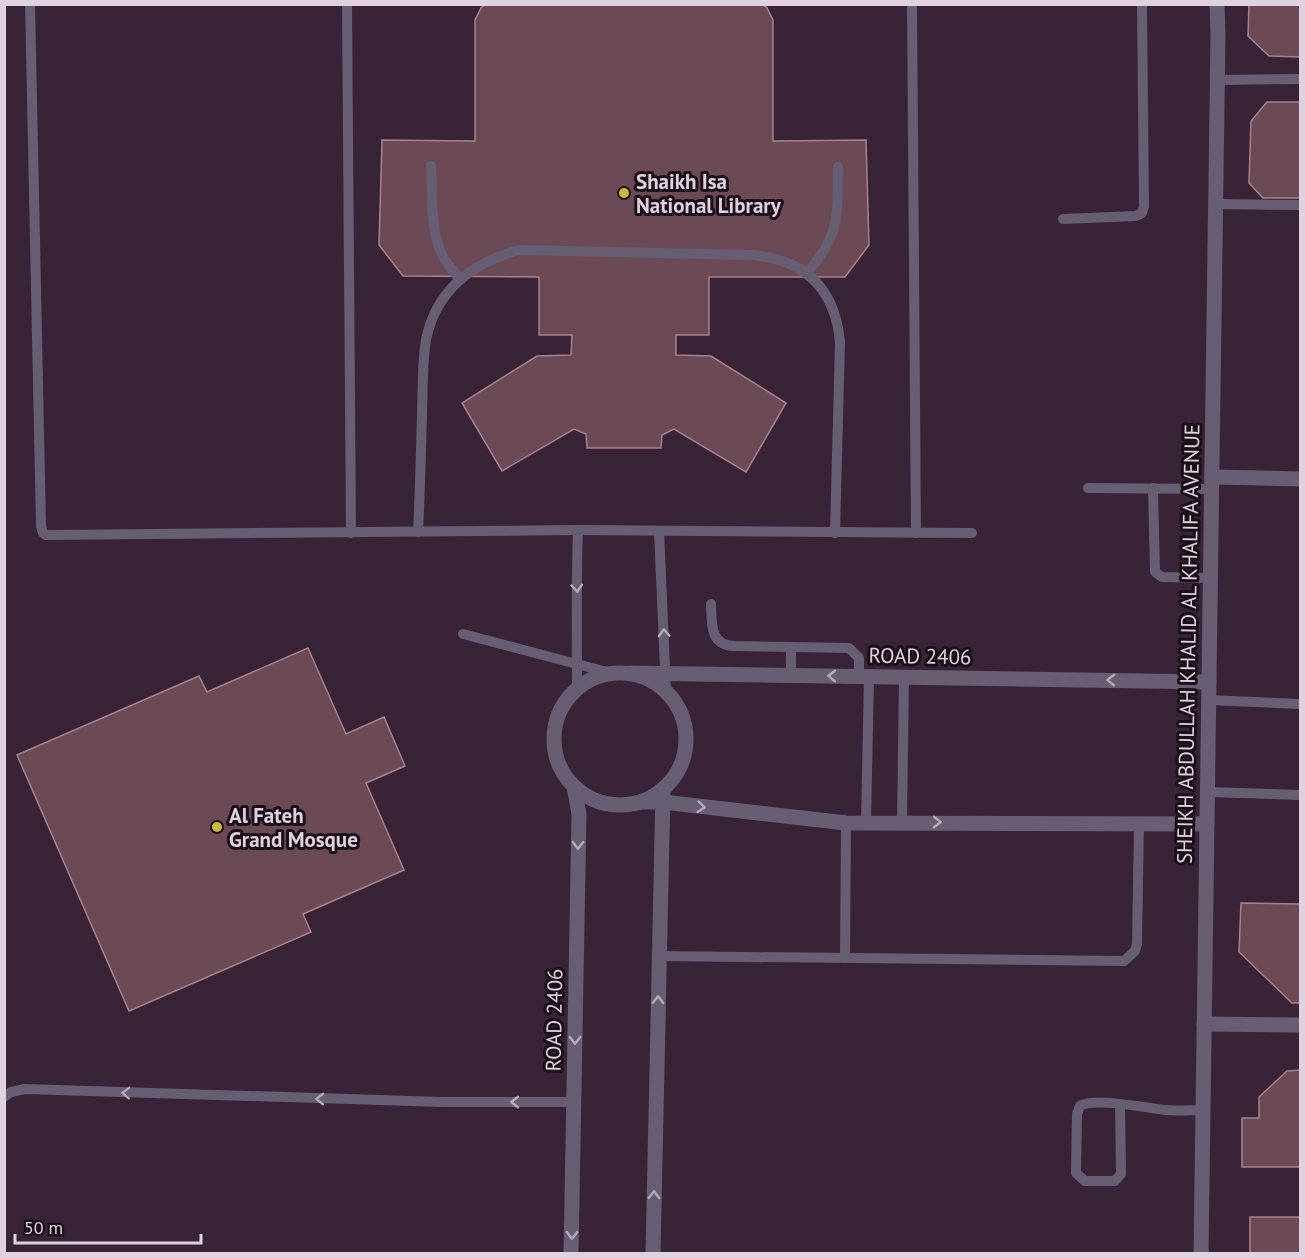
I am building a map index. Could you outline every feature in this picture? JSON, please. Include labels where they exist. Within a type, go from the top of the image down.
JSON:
[{"type":"street","name":"SHEIKH ABDULLAH KHALID AL KHALIFA AVENUE","points":[[1201,1254],[1218,80],[1217,4]]},
{"type":"street","name":"SHEIKH ABDULLAH KHALID AL KHALIFA AVENUE","points":[[1218,34],[1228,4]]},
{"type":"street","points":[[1212,483],[1300,479]]},
{"type":"street","points":[[653,1254],[663,796],[684,760],[687,742],[685,723],[678,706],[666,692],[650,680],[630,673],[611,673],[593,678],[577,688],[562,705],[555,726],[554,748],[561,770],[574,787],[589,798],[606,804],[625,806],[663,796],[846,823],[1206,824]]},
{"type":"street","name":"ROAD 2406","points":[[630,673],[1209,682]]},
{"type":"street","name":"ROAD 2406","points":[[572,1254],[579,814],[574,787]]},
{"type":"street","points":[[1204,1024],[1300,1025]]},
{"type":"lane","points":[[30,4],[41,514],[43,533],[46,535],[578,530],[972,533]]},
{"type":"lane","points":[[347,4],[351,532]]},
{"type":"lane","points":[[912,4],[916,533]]},
{"type":"lane","points":[[1063,219],[1136,216],[1142,213],[1144,206],[1142,4]]},
{"type":"lane","points":[[1218,80],[1300,79]]},
{"type":"lane","points":[[431,166],[437,242],[446,263],[460,279]]},
{"type":"lane","points":[[807,273],[823,255],[833,233],[837,209],[838,167]]},
{"type":"lane","points":[[1216,204],[1300,205]]},
{"type":"lane","points":[[418,532],[426,341],[430,323],[448,292],[460,279],[478,265],[519,250],[753,255],[782,260],[807,273],[821,286],[832,303],[838,322],[840,342],[835,532]]},
{"type":"lane","points":[[1088,488],[1153,488],[1212,483]]},
{"type":"lane","points":[[1153,488],[1155,572],[1162,577],[1211,578]]},
{"type":"lane","points":[[577,688],[578,530]]},
{"type":"lane","points":[[659,531],[666,692]]},
{"type":"lane","points":[[711,604],[713,634],[722,644],[849,648],[859,658],[864,677],[867,822]]},
{"type":"lane","points":[[463,634],[611,673]]},
{"type":"lane","points":[[790,675],[791,647]]},
{"type":"lane","points":[[902,822],[904,677]]},
{"type":"lane","points":[[1209,700],[1300,704]]},
{"type":"lane","points":[[1208,792],[1300,795]]},
{"type":"lane","points":[[845,958],[846,823]]},
{"type":"lane","points":[[659,956],[1124,961],[1135,951],[1137,944],[1139,825]]},
{"type":"lane","points":[[4,1097],[11,1092],[25,1089],[432,1101],[574,1102]]},
{"type":"lane","points":[[1120,1104],[1121,1174],[1115,1181],[1085,1181],[1076,1173],[1077,1110],[1084,1103],[1120,1104],[1166,1110],[1203,1110]]},
{"type":"building","name":"Shaikh Isa National Library","points":[[486,4],[762,4],[767,8],[773,20],[773,141],[866,140],[869,245],[845,277],[709,277],[709,335],[676,335],[676,355],[711,356],[786,403],[746,472],[674,429],[662,435],[661,448],[587,448],[586,434],[574,429],[502,471],[462,403],[537,356],[571,355],[572,335],[539,335],[539,277],[403,276],[379,245],[382,140],[475,141],[475,20],[481,8]]},
{"type":"building","points":[[1249,4],[1300,4],[1300,57],[1269,56],[1248,36]]},
{"type":"building","points":[[1267,102],[1300,102],[1300,198],[1263,198],[1249,183],[1251,121]]},
{"type":"building","name":"Al Fateh Grand Mosque","points":[[308,648],[346,734],[384,717],[405,766],[366,783],[404,870],[303,914],[311,932],[129,1011],[17,755],[199,676],[207,692]]},
{"type":"building","points":[[1241,903],[1300,904],[1300,1003],[1292,1003],[1239,952]]},
{"type":"building","points":[[1300,1070],[1300,1167],[1242,1167],[1242,1118],[1259,1118],[1259,1097],[1287,1071]]},
{"type":"building","points":[[1250,1217],[1300,1217],[1300,1254],[1250,1254]]},
{"type":"place","name":"Shaikh Isa National Library","points":[[624,193]]},
{"type":"place","name":"Al Fateh Grand Mosque","points":[[217,827]]}]
